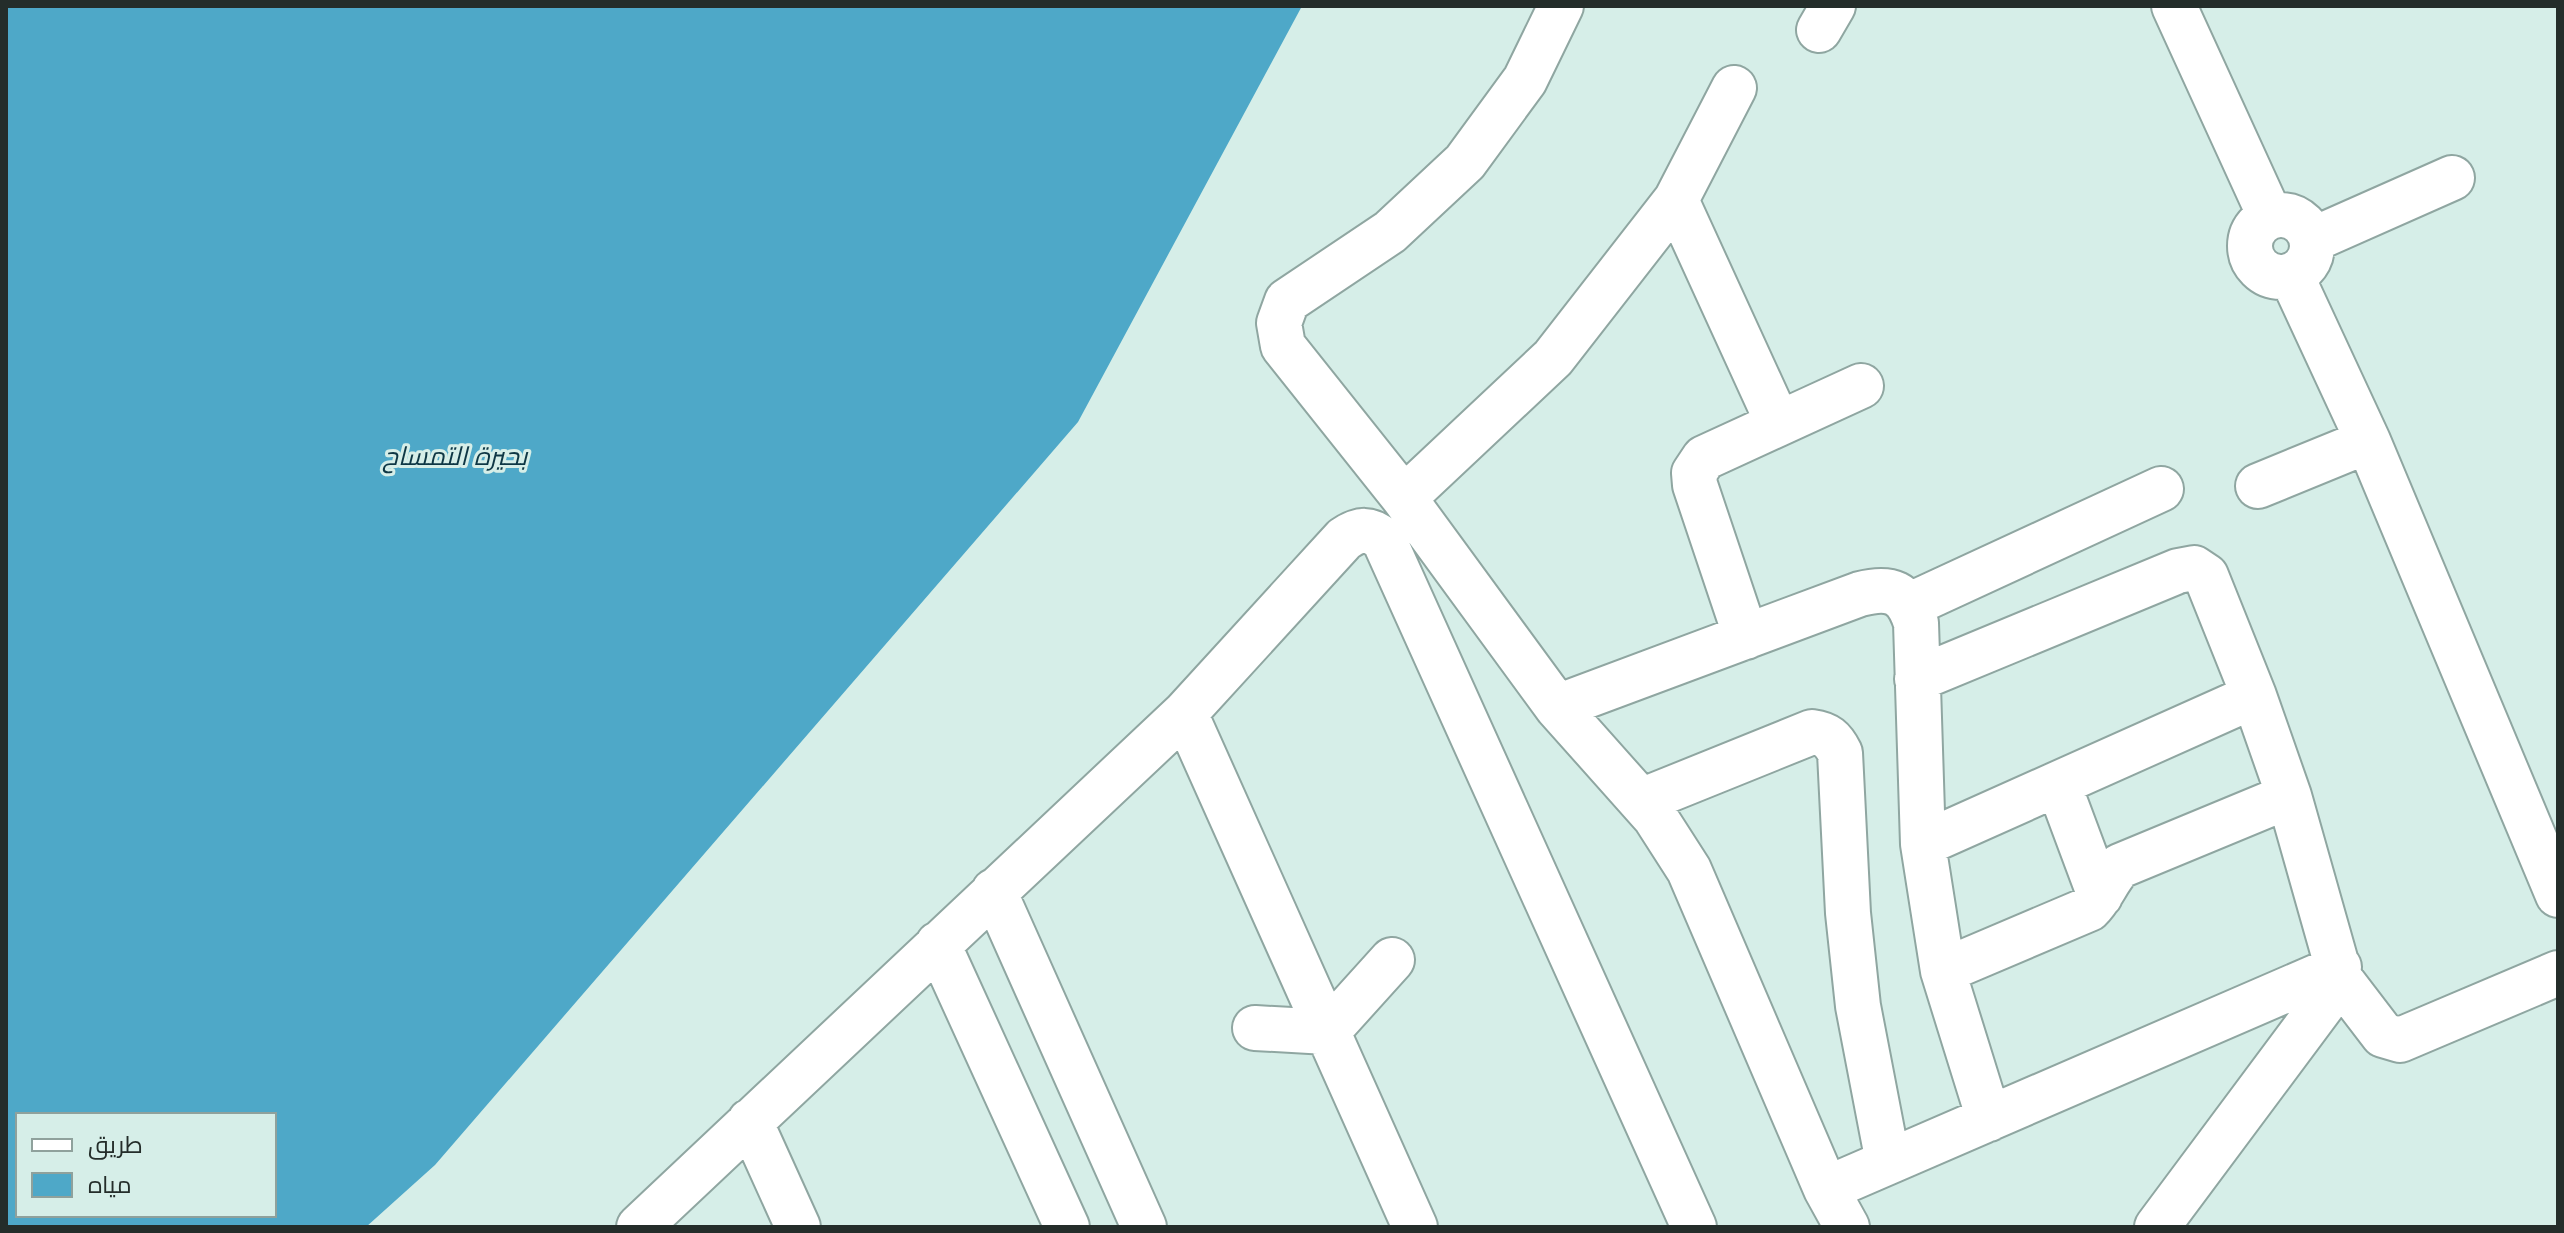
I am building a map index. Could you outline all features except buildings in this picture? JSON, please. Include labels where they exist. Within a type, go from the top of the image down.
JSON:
[{"type":"street","points":[[1561,6],[1525,80],[1465,162],[1390,232],[1287,301],[1279,323],[1283,346],[1404,498],[1557,707],[1668,834],[1689,870],[1826,1189],[1847,1227]]},
{"type":"street","points":[[2174,6],[2270,216],[2254,230],[2251,240],[2254,261],[2270,275],[2452,178]]},
{"type":"street","points":[[1404,498],[1553,358],[1667,212],[1734,88]]},
{"type":"street","points":[[1667,212],[1765,429]]},
{"type":"street","points":[[2302,258],[2368,441],[2558,895]]},
{"type":"street","points":[[1746,637],[1695,485],[1694,473],[1704,458],[1861,386]]},
{"type":"street","points":[[2258,486],[2368,441]]},
{"type":"street","points":[[1910,605],[2161,489]]},
{"type":"street","points":[[639,1227],[1185,713],[1344,539],[1365,529],[1384,540],[1694,1227]]},
{"type":"street","points":[[1917,679],[2178,571],[2194,568],[2206,576],[2254,696],[2289,796],[2340,974],[2383,1035],[2400,1040],[2558,973]]},
{"type":"street","points":[[1557,707],[1878,589],[1896,593],[1910,605],[1916,623],[1923,844],[1943,971],[1989,1119]]},
{"type":"street","points":[[1923,844],[2059,786],[2254,696]]},
{"type":"street","points":[[1185,713],[1415,1227]]},
{"type":"street","points":[[1641,801],[1812,732],[1824,734],[1834,741],[1840,753],[1848,913],[1858,1006],[1888,1162]]},
{"type":"street","points":[[2059,786],[2100,896]]},
{"type":"street","points":[[1943,971],[2089,909],[2120,866],[2289,796]]},
{"type":"street","points":[[994,891],[1144,1227]]},
{"type":"street","points":[[938,944],[1067,1227]]},
{"type":"street","points":[[1327,1032],[1392,960]]},
{"type":"street","points":[[1826,1189],[2340,974]]},
{"type":"street","points":[[2157,1227],[2340,974]]},
{"type":"street","points":[[1255,1028],[1327,1032]]},
{"type":"street","points":[[750,1121],[798,1227]]},
{"type":"water","name":"بحيرة التمساح","points":[[6,6],[1302,6],[1078,422],[435,1165],[366,1227],[6,1227]]}]
